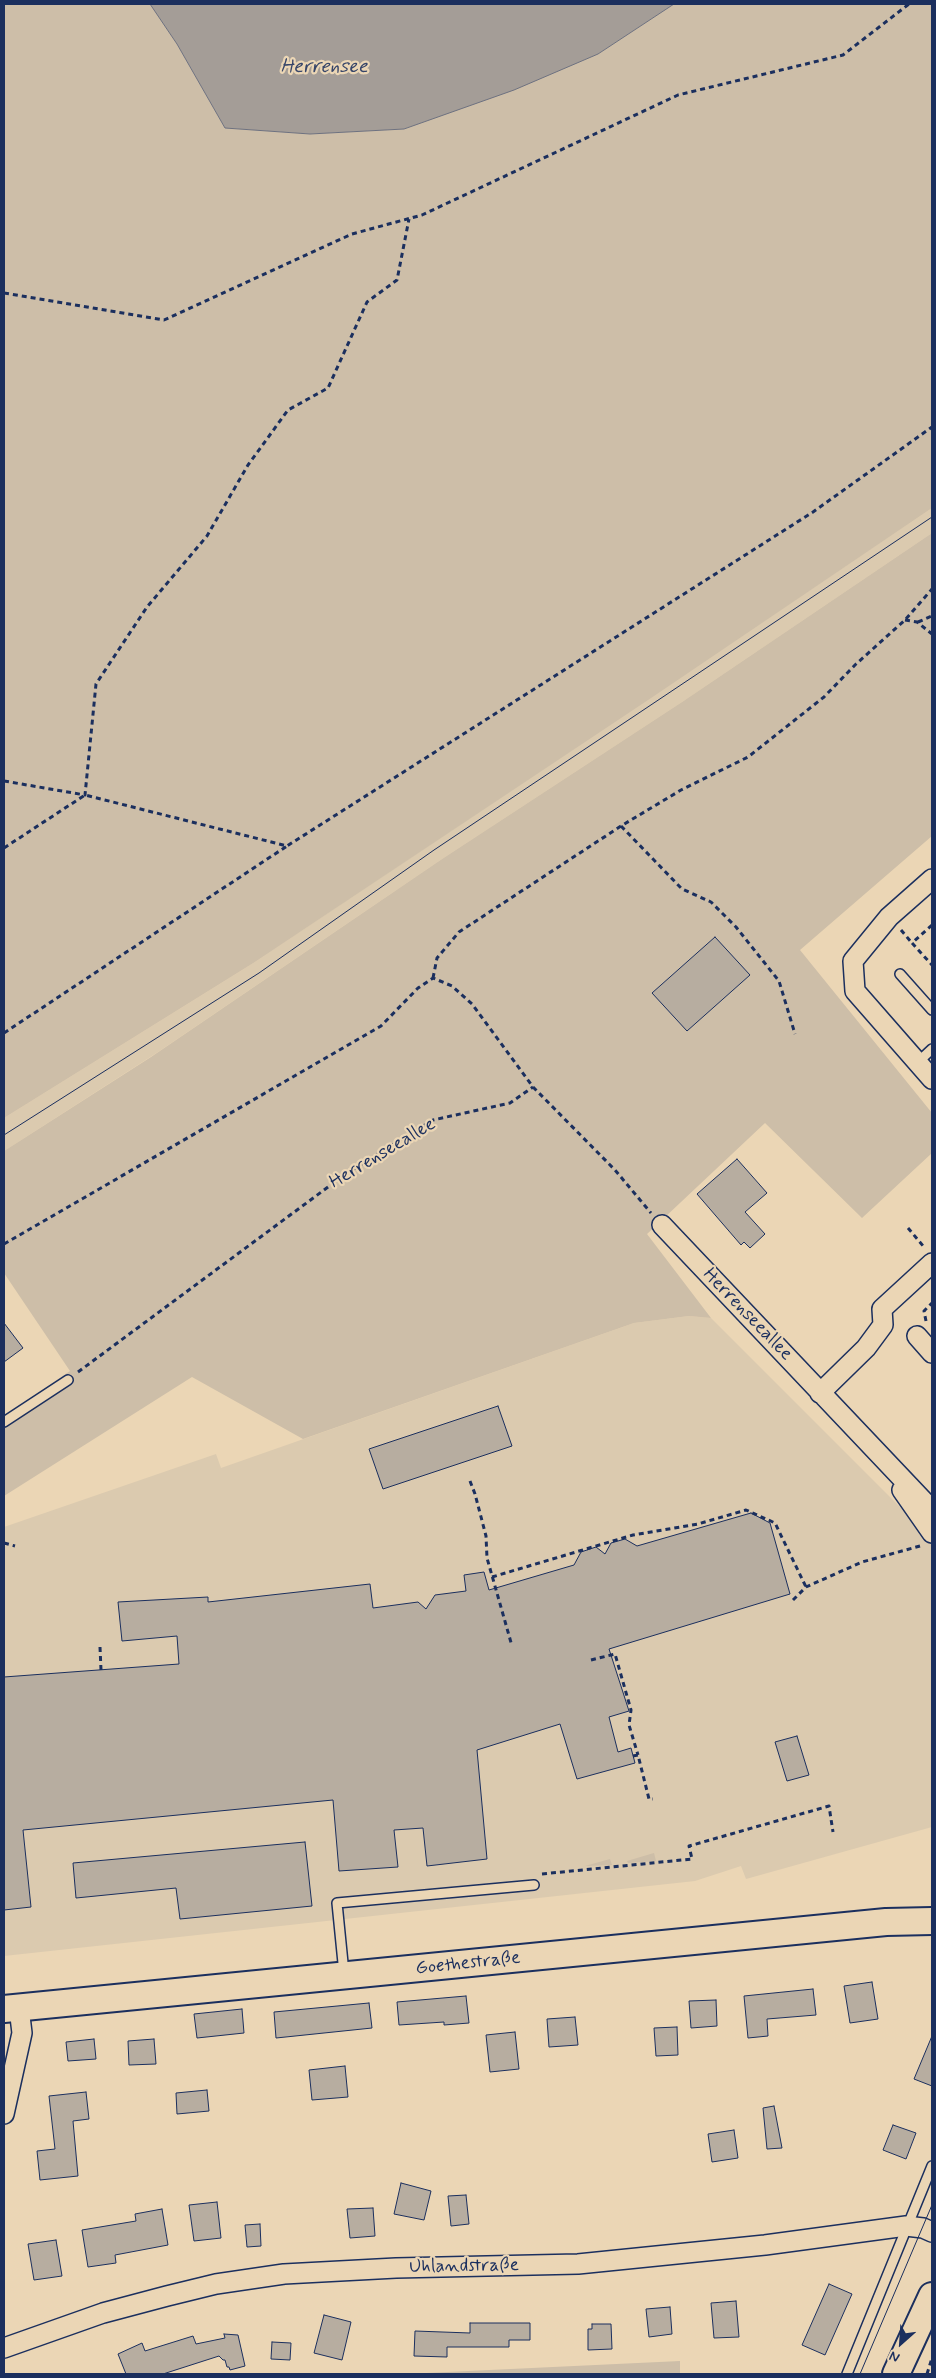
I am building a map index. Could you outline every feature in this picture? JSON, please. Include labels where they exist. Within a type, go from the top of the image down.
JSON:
[{"type":"street","points":[[932,878],[890,917],[853,961],[855,991],[932,1079]]},
{"type":"street","name":"Herrenseeallee","points":[[662,1225],[932,1510]]},
{"type":"street","points":[[820,1393],[866,1348],[883,1326],[882,1309],[929,1257]]},
{"type":"street","points":[[923,1330],[932,1353]]},
{"type":"street","name":"Herrenseeallee","points":[[861,1435],[929,1538]]},
{"type":"street","name":"Goethestraße","points":[[12,2008],[886,1922],[932,1921]]},
{"type":"street","points":[[4,2114],[22,2033],[12,2008]]},
{"type":"street","name":"Uhlandstraße","points":[[4,2348],[103,2313],[167,2296],[216,2284],[284,2274],[396,2268],[578,2264],[765,2246],[906,2226],[923,2228],[932,2232]]},
{"type":"street","points":[[896,2374],[932,2296]]},
{"type":"lane","points":[[900,974],[932,1010]]},
{"type":"lane","points":[[917,1063],[932,1049]]},
{"type":"lane","points":[[4,1422],[68,1380]]},
{"type":"lane","points":[[344,1976],[337,1903],[534,1885]]},
{"type":"lane","points":[[847,2374],[932,2166]]},
{"type":"path","points":[[4,293],[164,320],[352,234],[422,215],[678,96],[843,55],[909,4]]},
{"type":"path","points":[[85,795],[96,684],[147,607],[207,536],[248,465],[288,410],[328,388],[367,302],[397,280],[409,219]]},
{"type":"path","points":[[4,1033],[287,846],[813,512],[932,427]]},
{"type":"path","points":[[4,1244],[381,1026],[418,988],[433,978],[437,958],[459,932],[621,826],[681,790],[748,757],[824,697],[854,665],[905,620],[932,589]]},
{"type":"path","points":[[917,622],[932,616]]},
{"type":"path","points":[[905,620],[917,622],[932,634]]},
{"type":"path","points":[[4,780],[85,795],[287,846]]},
{"type":"path","points":[[4,848],[85,795]]},
{"type":"path","points":[[621,826],[682,889],[711,902],[736,927],[779,981],[795,1034]]},
{"type":"path","points":[[932,925],[912,943],[932,965]]},
{"type":"path","points":[[433,978],[452,986],[472,1004],[533,1087],[615,1170],[662,1225]]},
{"type":"path","name":"Herrenseeallee","points":[[68,1380],[347,1173],[433,1120],[510,1103],[533,1087]]},
{"type":"path","points":[[908,1228],[929,1257]]},
{"type":"path","points":[[923,1330],[924,1311],[932,1303]]},
{"type":"path","points":[[470,1482],[486,1536],[487,1558],[512,1646]]},
{"type":"path","points":[[492,1577],[633,1535],[698,1524],[746,1510],[775,1523],[806,1587]]},
{"type":"path","points":[[793,1600],[806,1587],[862,1562],[919,1546],[929,1538]]},
{"type":"path","points":[[4,1543],[15,1546]]},
{"type":"path","points":[[100,1647],[101,1670]]},
{"type":"path","points":[[591,1660],[615,1654],[631,1710],[629,1724],[649,1799],[653,1799]]},
{"type":"path","points":[[633,1756],[638,1755]]},
{"type":"path","points":[[540,1875],[692,1859],[689,1846],[829,1806],[834,1832]]},
{"type":"path","points":[[927,2374],[932,2358]]},
{"type":"shaded area","points":[[4,4],[150,4],[177,44],[225,128],[310,134],[404,129],[598,54],[674,4],[932,4],[932,508],[255,962],[4,1118]]},
{"type":"shaded area","points":[[932,508],[932,533],[682,702],[442,859],[158,1052],[4,1151],[4,1118],[255,962]]},
{"type":"shaded area","points":[[932,533],[932,836],[800,950],[932,1113],[932,1153],[862,1218],[765,1123],[647,1234],[711,1318],[689,1316],[634,1323],[303,1439],[192,1377],[4,1496],[4,1416],[70,1371],[4,1273],[4,1151],[151,1057],[442,859],[682,702]]},
{"type":"shaded area","points":[[689,1316],[711,1318],[932,1539],[932,1827],[746,1879],[741,1866],[695,1881],[4,1956],[4,1527],[216,1454],[221,1468],[634,1323]]},
{"type":"shaded area","points":[[654,1853],[656,1861],[628,1863],[627,1861]]},
{"type":"shaded area","points":[[610,1859],[612,1865],[585,1866]]},
{"type":"shaded area","points":[[680,2361],[680,2374],[405,2374]]},
{"type":"water","name":"Herrensee","points":[[150,4],[674,4],[598,54],[514,90],[404,129],[310,134],[225,128],[177,44]]},
{"type":"building","points":[[715,937],[750,975],[687,1031],[652,993]]},
{"type":"building","points":[[737,1159],[767,1193],[745,1212],[765,1234],[750,1248],[744,1242],[741,1245],[697,1194]]},
{"type":"building","points":[[4,1323],[23,1348],[4,1362]]},
{"type":"building","points":[[498,1406],[512,1446],[383,1489],[369,1449]]},
{"type":"building","points":[[751,1513],[770,1523],[790,1594],[609,1649],[629,1711],[609,1717],[618,1752],[631,1748],[635,1763],[577,1779],[560,1724],[477,1750],[487,1859],[427,1866],[423,1828],[394,1830],[398,1867],[339,1871],[333,1800],[23,1830],[31,1907],[4,1910],[4,1677],[179,1664],[177,1636],[122,1641],[118,1602],[208,1597],[208,1602],[370,1584],[373,1608],[418,1602],[426,1609],[435,1595],[466,1591],[464,1575],[484,1572],[489,1590],[574,1565],[581,1552],[596,1547],[605,1554],[611,1543],[625,1539],[637,1546]]},
{"type":"building","points":[[797,1736],[809,1775],[787,1781],[775,1742]]},
{"type":"building","points":[[305,1842],[312,1906],[180,1919],[176,1888],[76,1898],[73,1863]]},
{"type":"building","points":[[872,1982],[878,2019],[850,2023],[844,1986]]},
{"type":"building","points":[[813,1989],[816,2015],[767,2019],[768,2036],[748,2038],[744,1996]]},
{"type":"building","points":[[466,1996],[469,2023],[444,2025],[444,2022],[399,2025],[397,2002]]},
{"type":"building","points":[[716,2000],[717,2026],[691,2028],[689,2001]]},
{"type":"building","points":[[369,2003],[372,2028],[276,2038],[274,2012]]},
{"type":"building","points":[[242,2009],[244,2033],[197,2038],[194,2014]]},
{"type":"building","points":[[575,2017],[578,2045],[549,2047],[547,2019]]},
{"type":"building","points":[[677,2027],[678,2055],[656,2056],[654,2028]]},
{"type":"building","points":[[515,2032],[519,2069],[490,2072],[486,2035]]},
{"type":"building","points":[[932,2036],[932,2086],[914,2079]]},
{"type":"building","points":[[94,2039],[96,2059],[68,2061],[66,2042]]},
{"type":"building","points":[[154,2039],[156,2064],[129,2065],[128,2041]]},
{"type":"building","points":[[345,2066],[348,2097],[312,2100],[309,2070]]},
{"type":"building","points":[[207,2090],[209,2111],[177,2114],[176,2093]]},
{"type":"building","points":[[86,2092],[89,2119],[73,2121],[78,2176],[40,2180],[37,2151],[55,2149],[49,2096]]},
{"type":"building","points":[[774,2106],[782,2148],[767,2149],[763,2108]]},
{"type":"building","points":[[893,2125],[916,2133],[906,2159],[883,2150]]},
{"type":"building","points":[[734,2130],[738,2158],[712,2162],[708,2134]]},
{"type":"building","points":[[401,2183],[431,2191],[424,2220],[394,2214]]},
{"type":"building","points":[[466,2195],[469,2224],[451,2226],[448,2196]]},
{"type":"building","points":[[217,2202],[221,2238],[194,2241],[189,2205]]},
{"type":"building","points":[[373,2208],[375,2236],[350,2238],[347,2209]]},
{"type":"building","points":[[162,2209],[168,2245],[115,2255],[116,2263],[88,2267],[82,2230],[136,2221],[135,2214]]},
{"type":"building","points":[[260,2224],[261,2246],[247,2247],[245,2225]]},
{"type":"building","points":[[56,2240],[62,2276],[34,2280],[28,2244]]},
{"type":"building","points":[[829,2284],[852,2294],[825,2355],[802,2345]]},
{"type":"building","points":[[736,2301],[739,2337],[714,2338],[711,2303]]},
{"type":"building","points":[[670,2307],[672,2334],[649,2337],[646,2309]]},
{"type":"building","points":[[324,2315],[351,2322],[342,2360],[314,2353]]},
{"type":"building","points":[[470,2323],[530,2323],[530,2340],[509,2340],[509,2347],[447,2347],[447,2357],[414,2356],[415,2331],[470,2333]]},
{"type":"building","points":[[592,2324],[611,2324],[612,2349],[588,2350],[588,2329],[592,2329]]},
{"type":"building","points":[[224,2334],[238,2335],[245,2366],[230,2370],[225,2360],[219,2356],[163,2374],[126,2374],[118,2354],[142,2343],[145,2351],[193,2336],[196,2344],[225,2338]]},
{"type":"building","points":[[272,2342],[291,2343],[290,2360],[271,2359]]},
{"type":"tram line","points":[[4,1135],[259,973],[434,850],[932,517]]},
{"type":"tram line","points":[[860,2374],[932,2205]]}]
